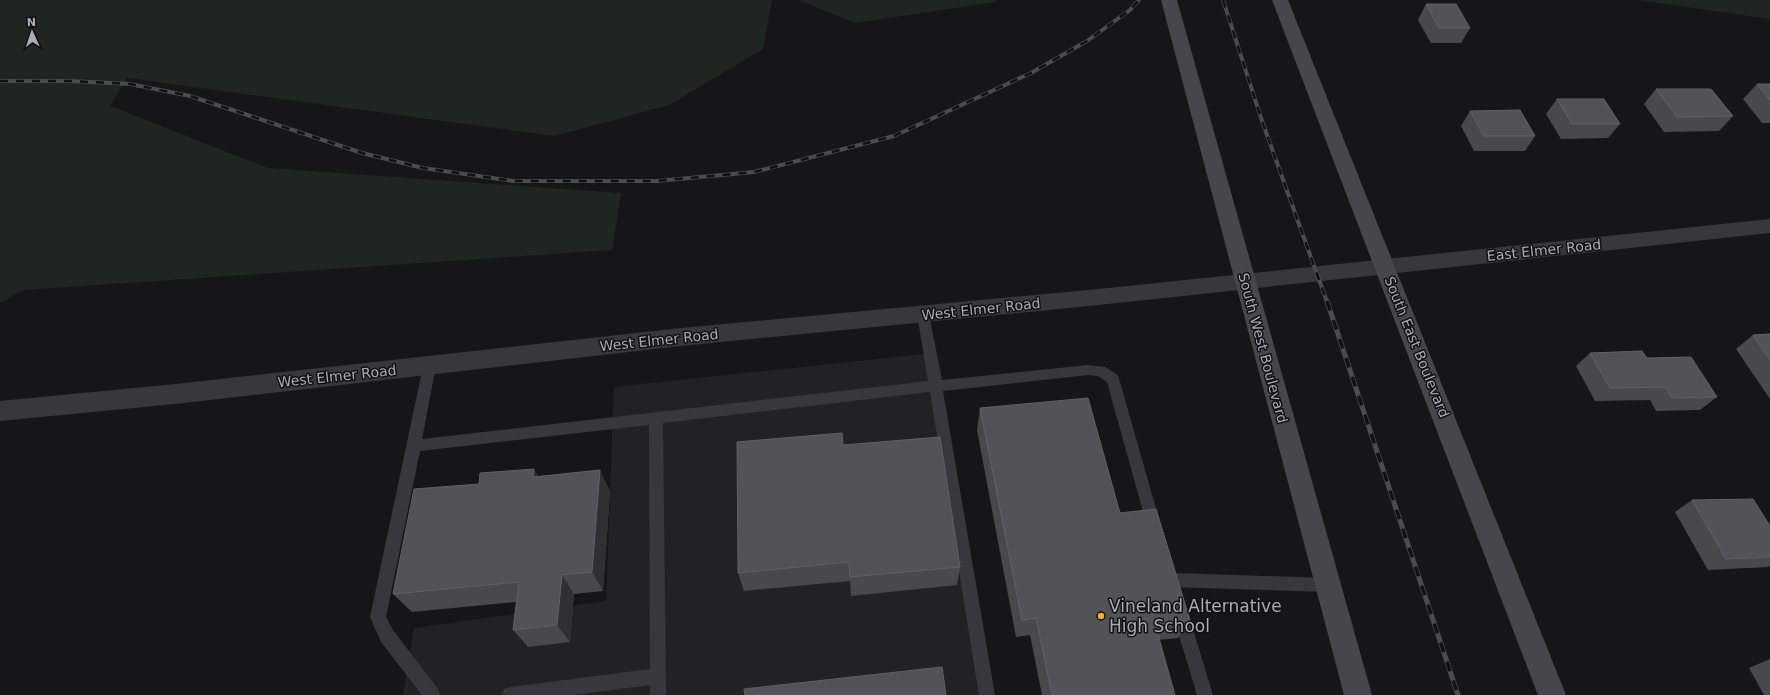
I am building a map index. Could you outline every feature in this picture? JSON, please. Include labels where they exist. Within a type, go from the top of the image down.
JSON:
[{"type":"main road","name":"South West Boulevard","points":[[1169,0],[1358,695]]},
{"type":"main road","name":"South East Boulevard","points":[[1280,0],[1552,695]]},
{"type":"street","name":"East Elmer Road","points":[[1318,274],[1770,226]]},
{"type":"street","name":"West Elmer Road","points":[[0,411],[175,394],[681,337],[1318,274]]},
{"type":"lane","points":[[923,314],[987,695]]},
{"type":"lane","points":[[429,366],[414,446],[378,617],[387,636],[432,695]]},
{"type":"lane","points":[[414,446],[936,386],[1088,370],[1100,371],[1113,378],[1157,536]]},
{"type":"lane","points":[[656,418],[658,695]]},
{"type":"lane","points":[[1163,558],[1205,695]]},
{"type":"lane","points":[[1173,592],[1328,585]]},
{"type":"lane","points":[[510,695],[658,676]]},
{"type":"shaded area","points":[[0,0],[772,0],[763,49],[669,105],[555,136],[127,78],[110,106],[268,168],[621,193],[612,250],[23,290],[0,303]]},
{"type":"shaded area","points":[[799,0],[997,0],[995,2],[855,23]]},
{"type":"shaded area","points":[[1638,0],[1770,0],[1770,19]]},
{"type":"shaded area","points":[[924,354],[990,695],[403,695],[414,628],[606,601],[614,387]]},
{"type":"building","points":[[1426,4],[1456,4],[1470,28],[1439,28]]},
{"type":"building","points":[[1757,84],[1770,84],[1770,100]]},
{"type":"building","points":[[1656,89],[1711,89],[1733,116],[1677,117]]},
{"type":"building","points":[[1557,99],[1604,99],[1620,124],[1572,124]]},
{"type":"building","points":[[1520,110],[1535,136],[1484,136],[1470,111]]},
{"type":"building","points":[[1770,334],[1770,360],[1753,335]]},
{"type":"building","points":[[1642,351],[1647,358],[1691,357],[1717,397],[1672,398],[1665,387],[1610,388],[1590,353]]},
{"type":"building","points":[[1088,398],[1120,513],[1156,509],[1190,620],[1155,624],[1175,695],[1052,695],[1036,618],[1022,620],[980,408]]},
{"type":"building","points":[[842,433],[843,445],[940,437],[960,567],[850,577],[849,562],[738,573],[737,442]]},
{"type":"building","points":[[534,469],[533,477],[600,470],[592,572],[562,575],[557,625],[513,630],[519,582],[393,594],[414,489],[479,484],[480,473]]},
{"type":"building","points":[[1753,499],[1770,526],[1770,557],[1726,559],[1692,500]]},
{"type":"building","points":[[942,667],[946,695],[745,695],[744,689]]},
{"type":"railway","points":[[0,81],[70,81],[130,84],[190,96],[362,153],[423,168],[513,181],[657,181],[754,172],[894,136],[1031,73],[1087,41],[1130,10],[1139,0]]},
{"type":"railway","points":[[1223,0],[1262,121],[1327,302]]},
{"type":"railway","points":[[1327,301],[1458,695]]},
{"type":"place","name":"Vineland Alternative High School","points":[[1101,616]]}]
